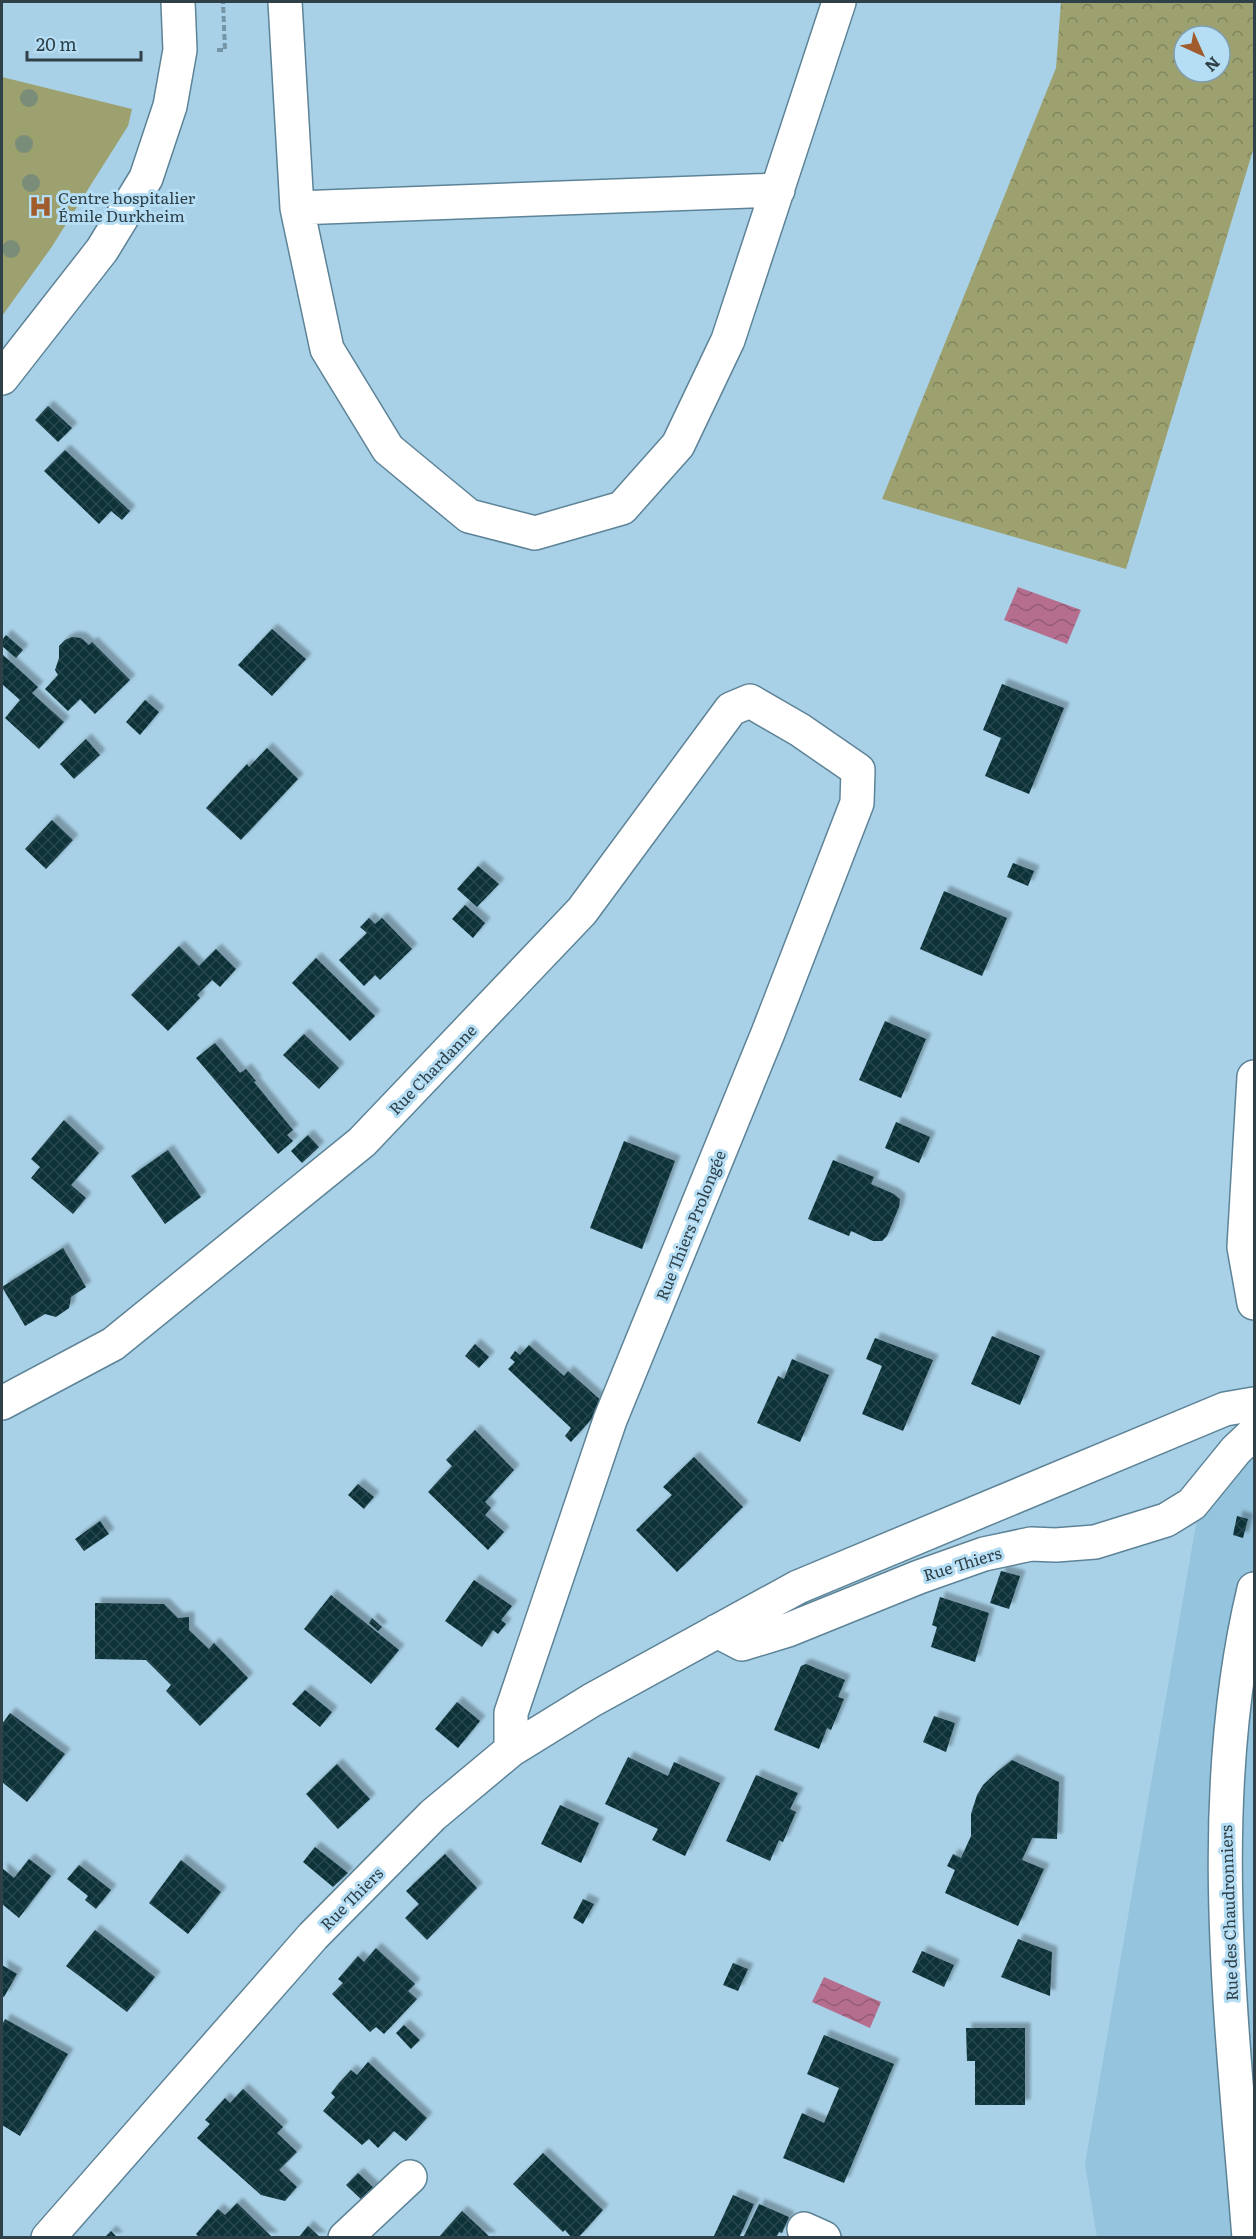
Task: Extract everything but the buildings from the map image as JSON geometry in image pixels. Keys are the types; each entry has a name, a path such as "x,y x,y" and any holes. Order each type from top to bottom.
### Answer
{"street":[{"path":"2,378 102,250 146,178 172,95 180,50 178,2"},
{"path":"285,2 297,208 327,349 388,449 469,516 535,533 622,508 678,446 728,340 839,2"},
{"path":"297,208 778,190"},
{"name":"Rue Chardanne","path":"2,1403 113,1344 362,1142 582,911 731,709 750,701 800,730"},
{"name":"Rue Thiers Prolongée","path":"511,1750 511,1713 610,1420 768,1033 857,803 858,770 800,730"},
{"path":"1254,1077 1244,1247 1254,1303"},
{"name":"Rue Thiers","path":"48,2238 313,1936 433,1815 511,1750 592,1700 798,1587 1225,1409 1254,1404"},
{"name":"Rue Thiers","path":"717,1631 742,1644 788,1630 919,1577 984,1554 1031,1544 1095,1542 1166,1520 1192,1504 1236,1450 1254,1433"},
{"name":"Rue des Chaudronniers","path":"1249,2238 1226,1940 1225,1818 1232,1717 1244,1635 1254,1590"},
{"path":"345,2238 410,2177"}],"shaded area":[{"path":"1254,1441 1254,2237 1097,2237 1085,2164 1206,1467"}],"green space":[{"path":"1061,2 1254,2 1254,147 1126,569 882,499 1056,68"},
{"name":"Centre hospitalier Émile Durkheim","path":"2,77 132,109 128,126 51,248 2,316"}],"water":[{"path":"1018,587 1081,610 1067,644 1004,620"},
{"path":"824,1977 881,2002 870,2028 812,2002"}],"place":[{"name":"Centre hospitalier Émile Durkheim","path":"40,206"}]}
